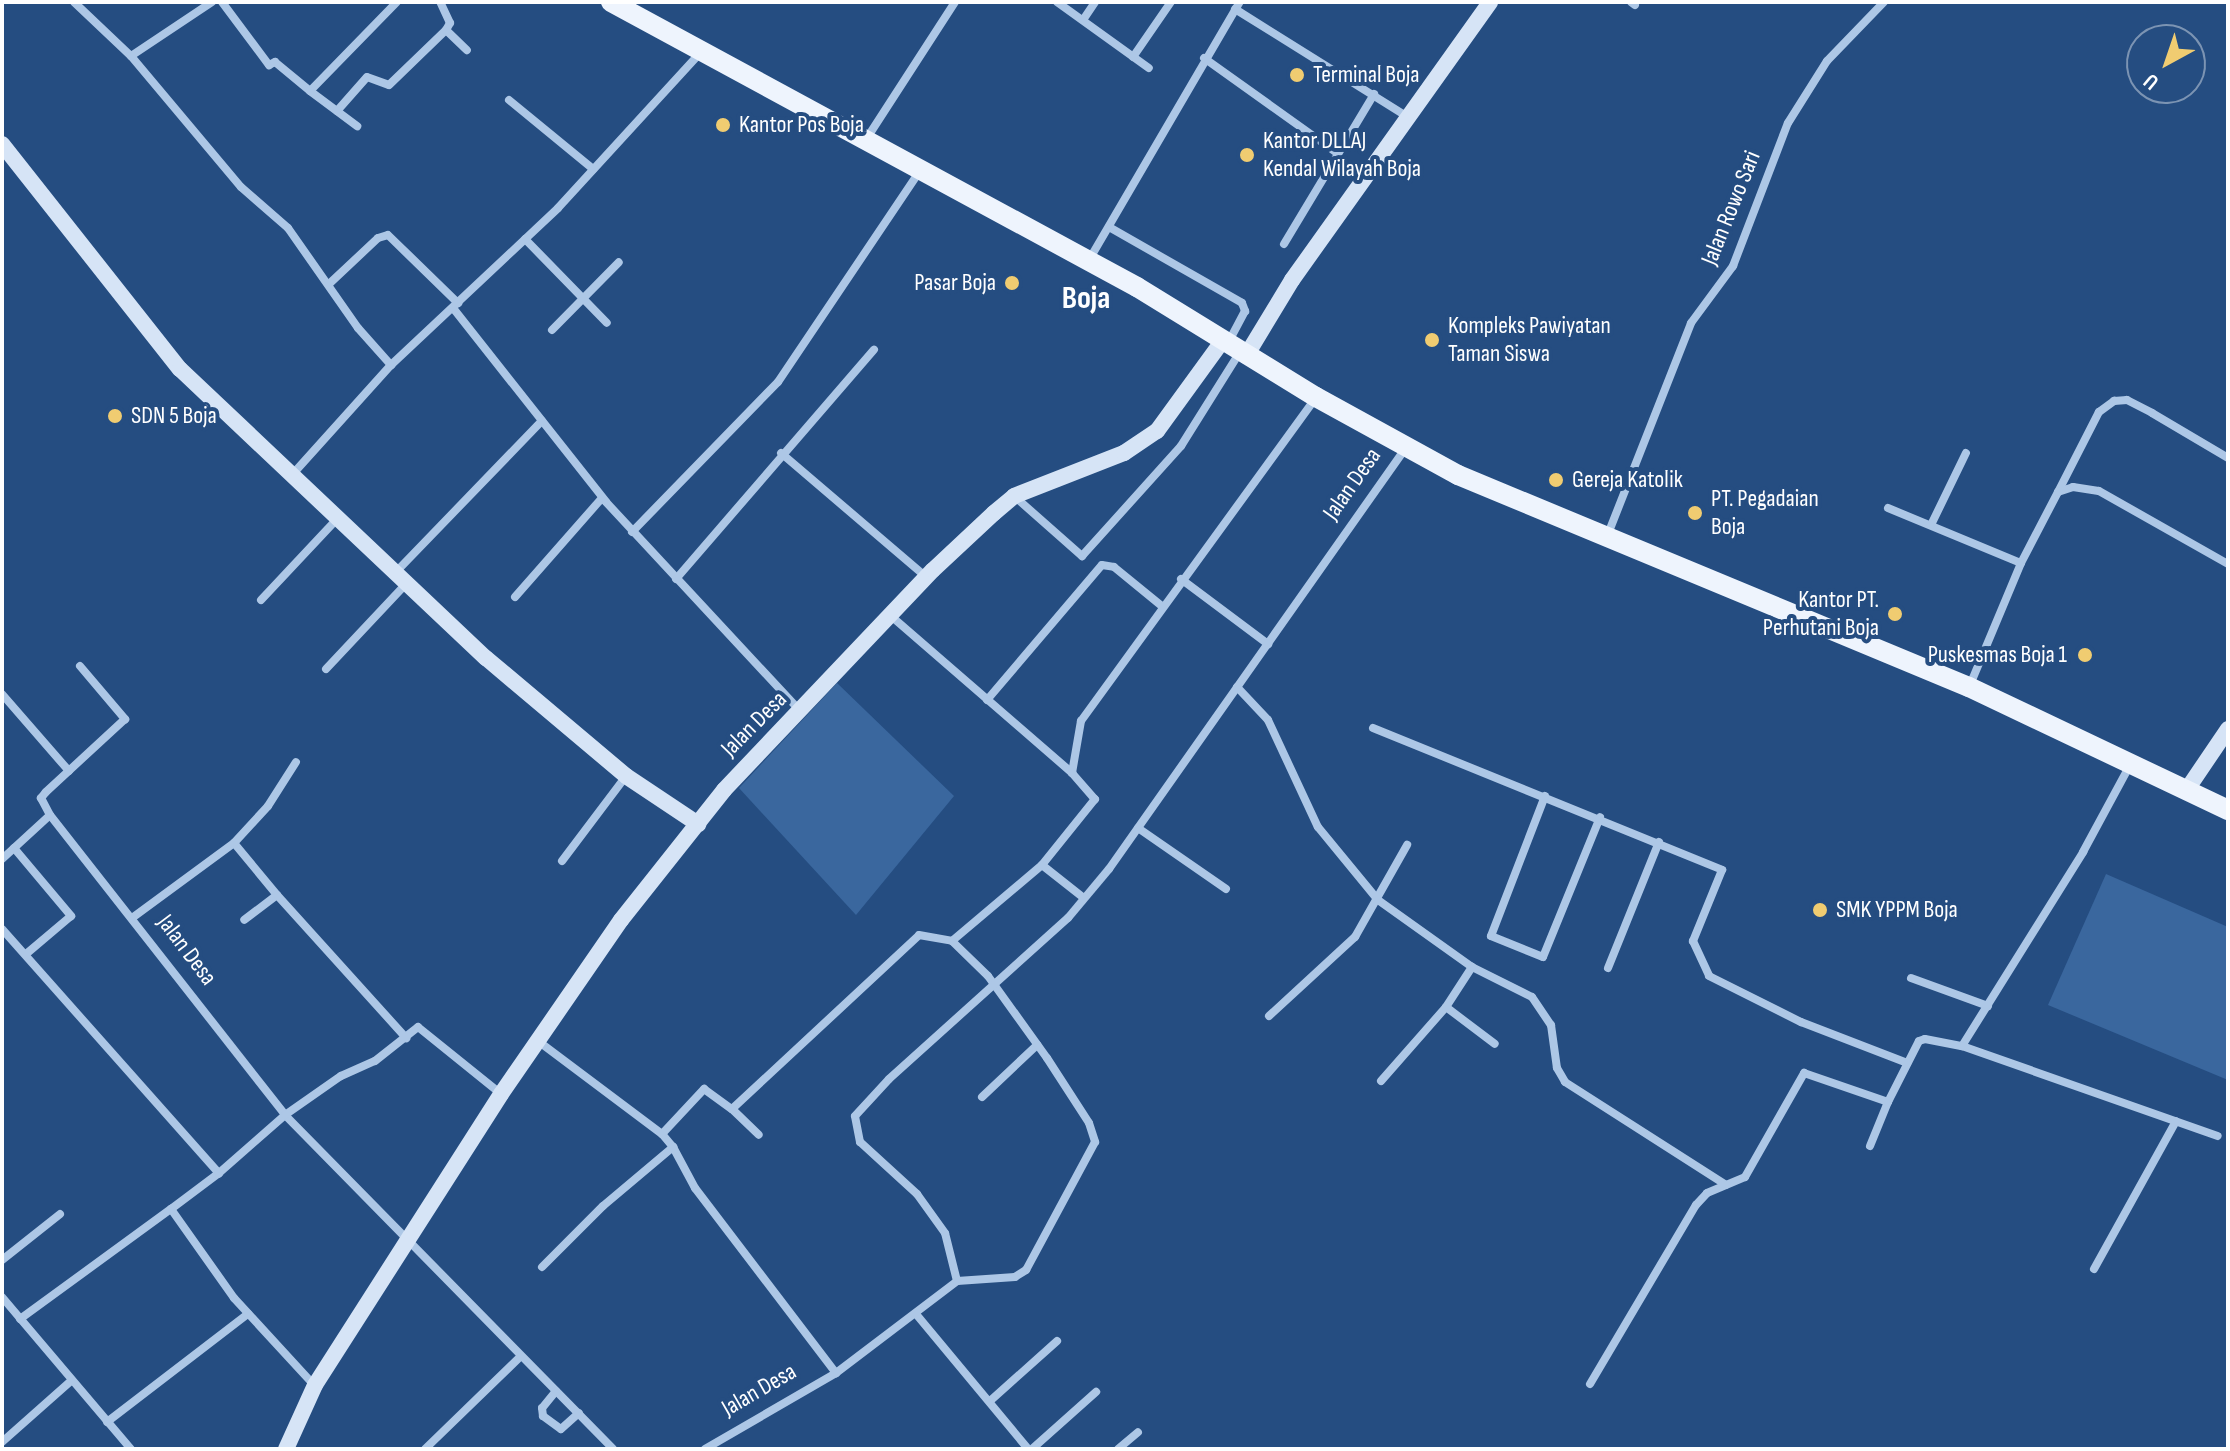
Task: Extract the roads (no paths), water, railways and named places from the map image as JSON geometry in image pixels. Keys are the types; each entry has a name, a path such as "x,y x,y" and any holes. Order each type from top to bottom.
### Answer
{"main road":[{"path":"611,2 1089,261 1406,448 1510,497 1608,534 1969,687 2228,810"}],"street":[{"path":"74,2 131,56 241,187 288,228 358,328 391,365"},
{"path":"131,56 212,2"},
{"path":"222,2 269,65 275,62 357,126"},
{"path":"310,91 397,2"},
{"path":"337,111 369,75 389,85 446,30 450,23 440,2"},
{"path":"867,138 955,2"},
{"path":"1057,2 1149,68"},
{"path":"1083,20 1095,2"},
{"path":"1133,57 1171,2"},
{"name":"Jalan Desa","path":"286,1449 315,1385 407,1236 537,1040 630,909 753,755 800,711 926,577 1014,496 1124,453 1157,431 1292,280 1490,2"},
{"name":"Jalan Rowo Sari","path":"1608,534 1691,323 1733,266 1788,123 1827,61 1884,2"},
{"path":"1089,261 1204,58 1238,5 1408,118"},
{"path":"446,30 467,50"},
{"path":"291,476 391,365 525,239 702,51"},
{"path":"1204,58 1337,153"},
{"path":"1284,244 1374,94"},
{"path":"509,100 593,169"},
{"path":"2,144 156,342 336,520 399,580 626,776 698,824"},
{"path":"632,532 778,382 921,168"},
{"path":"1014,496 1082,556 1181,446 1234,348 1245,311 1242,303 1109,227"},
{"path":"329,284 378,238 388,235 455,306 602,498 800,711"},
{"path":"525,239 607,323"},
{"path":"552,330 619,262"},
{"path":"676,579 781,453 874,350"},
{"path":"1072,773 1081,721 1181,579 1316,397"},
{"path":"1969,687 2021,563 2099,412 2114,401 2127,400 2228,458"},
{"path":"326,669 399,580 542,421"},
{"name":"Jalan Desa","path":"705,1449 836,1373 957,1281 945,1233 899,1175 860,1142 853,1124 889,1079 995,986 1084,898 1138,828 1406,448"},
{"path":"781,453 926,577"},
{"path":"1931,525 1966,453"},
{"path":"2058,492 2073,487 2099,491 2228,564"},
{"path":"515,597 602,498"},
{"path":"1888,508 2021,563"},
{"path":"261,600 336,520"},
{"path":"987,700 1102,565 1114,567 1163,607"},
{"path":"1181,579 1268,644"},
{"path":"891,616 1072,773 1094,803 1042,865 952,941"},
{"path":"2,859 50,815 41,798 125,719 80,666"},
{"path":"1237,687 1268,720 1318,827 1378,900 1472,967 1514,985 1537,1002 1553,1032 1557,1068 1565,1082 1726,1185"},
{"path":"2,694 69,771"},
{"path":"1373,728 1600,817 1722,870 1693,941 1700,966 1719,985 1907,1063"},
{"path":"2186,791 2228,729"},
{"path":"132,918 234,843 268,806 296,762"},
{"path":"1962,1046 2083,852 2130,765"},
{"path":"562,861 626,776"},
{"path":"1545,796 1491,936 1543,957 1600,817"},
{"name":"Jalan Desa","path":"50,815 285,1115 613,1449"},
{"path":"1138,828 1226,889"},
{"path":"1608,968 1659,842"},
{"path":"234,843 406,1038"},
{"path":"1269,1016 1344,948 1378,900 1407,845"},
{"path":"14,848 71,916 26,954"},
{"path":"1042,865 1084,898"},
{"path":"244,920 277,895"},
{"path":"2,929 219,1173"},
{"path":"732,1109 783,1065 919,935 952,941 995,986 1037,1045 1089,1123 1095,1142 1090,1158 1026,1270 1015,1277 957,1281"},
{"path":"1381,1081 1446,1007 1472,967"},
{"path":"1911,978 1988,1006"},
{"path":"1446,1007 1495,1044"},
{"path":"20,1319 219,1173 285,1115 423,1026 501,1094"},
{"path":"1870,1146 1888,1102 1922,1039 1962,1046 2218,1136"},
{"name":"Jalan Desa","path":"537,1040 662,1134 673,1147 695,1188 836,1373"},
{"path":"982,1097 1037,1045"},
{"path":"1590,1384 1696,1205 1726,1185 1745,1177 1804,1073 1888,1102"},
{"path":"662,1134 705,1088 759,1135"},
{"path":"2094,1269 2176,1121"},
{"path":"542,1267 603,1206 673,1147"},
{"path":"171,1209 248,1314 315,1385"},
{"path":"2,1260 60,1214"},
{"path":"2,1297 131,1449"},
{"path":"107,1422 248,1314"},
{"path":"916,1314 1030,1449 1096,1392"},
{"path":"990,1401 1057,1341"},
{"path":"425,1449 520,1357"},
{"path":"2,1442 71,1381"},
{"path":"556,1391 542,1408 543,1416 561,1429 579,1413"},
{"path":"1118,1449 1138,1432"}],"place":[{"name":"Terminal Boja","path":"1297,75"},
{"name":"Kantor Pos Boja","path":"723,125"},
{"name":"Kantor DLLAJ Kendal Wilayah Boja","path":"1247,155"},
{"name":"Pasar Boja","path":"1012,283"},
{"name":"Kompleks Pawiyatan Taman Siswa","path":"1432,340"},
{"name":"SDN 5 Boja","path":"115,416"},
{"name":"Gereja Katolik","path":"1556,480"},
{"name":"PT. Pegadaian Boja","path":"1695,513"},
{"name":"Kantor PT. Perhutani Boja","path":"1895,614"},
{"name":"Puskesmas Boja 1","path":"2085,655"},
{"name":"SMK YPPM Boja","path":"1820,910"}],"district":[{"name":"Boja","path":"1086,299"}]}
